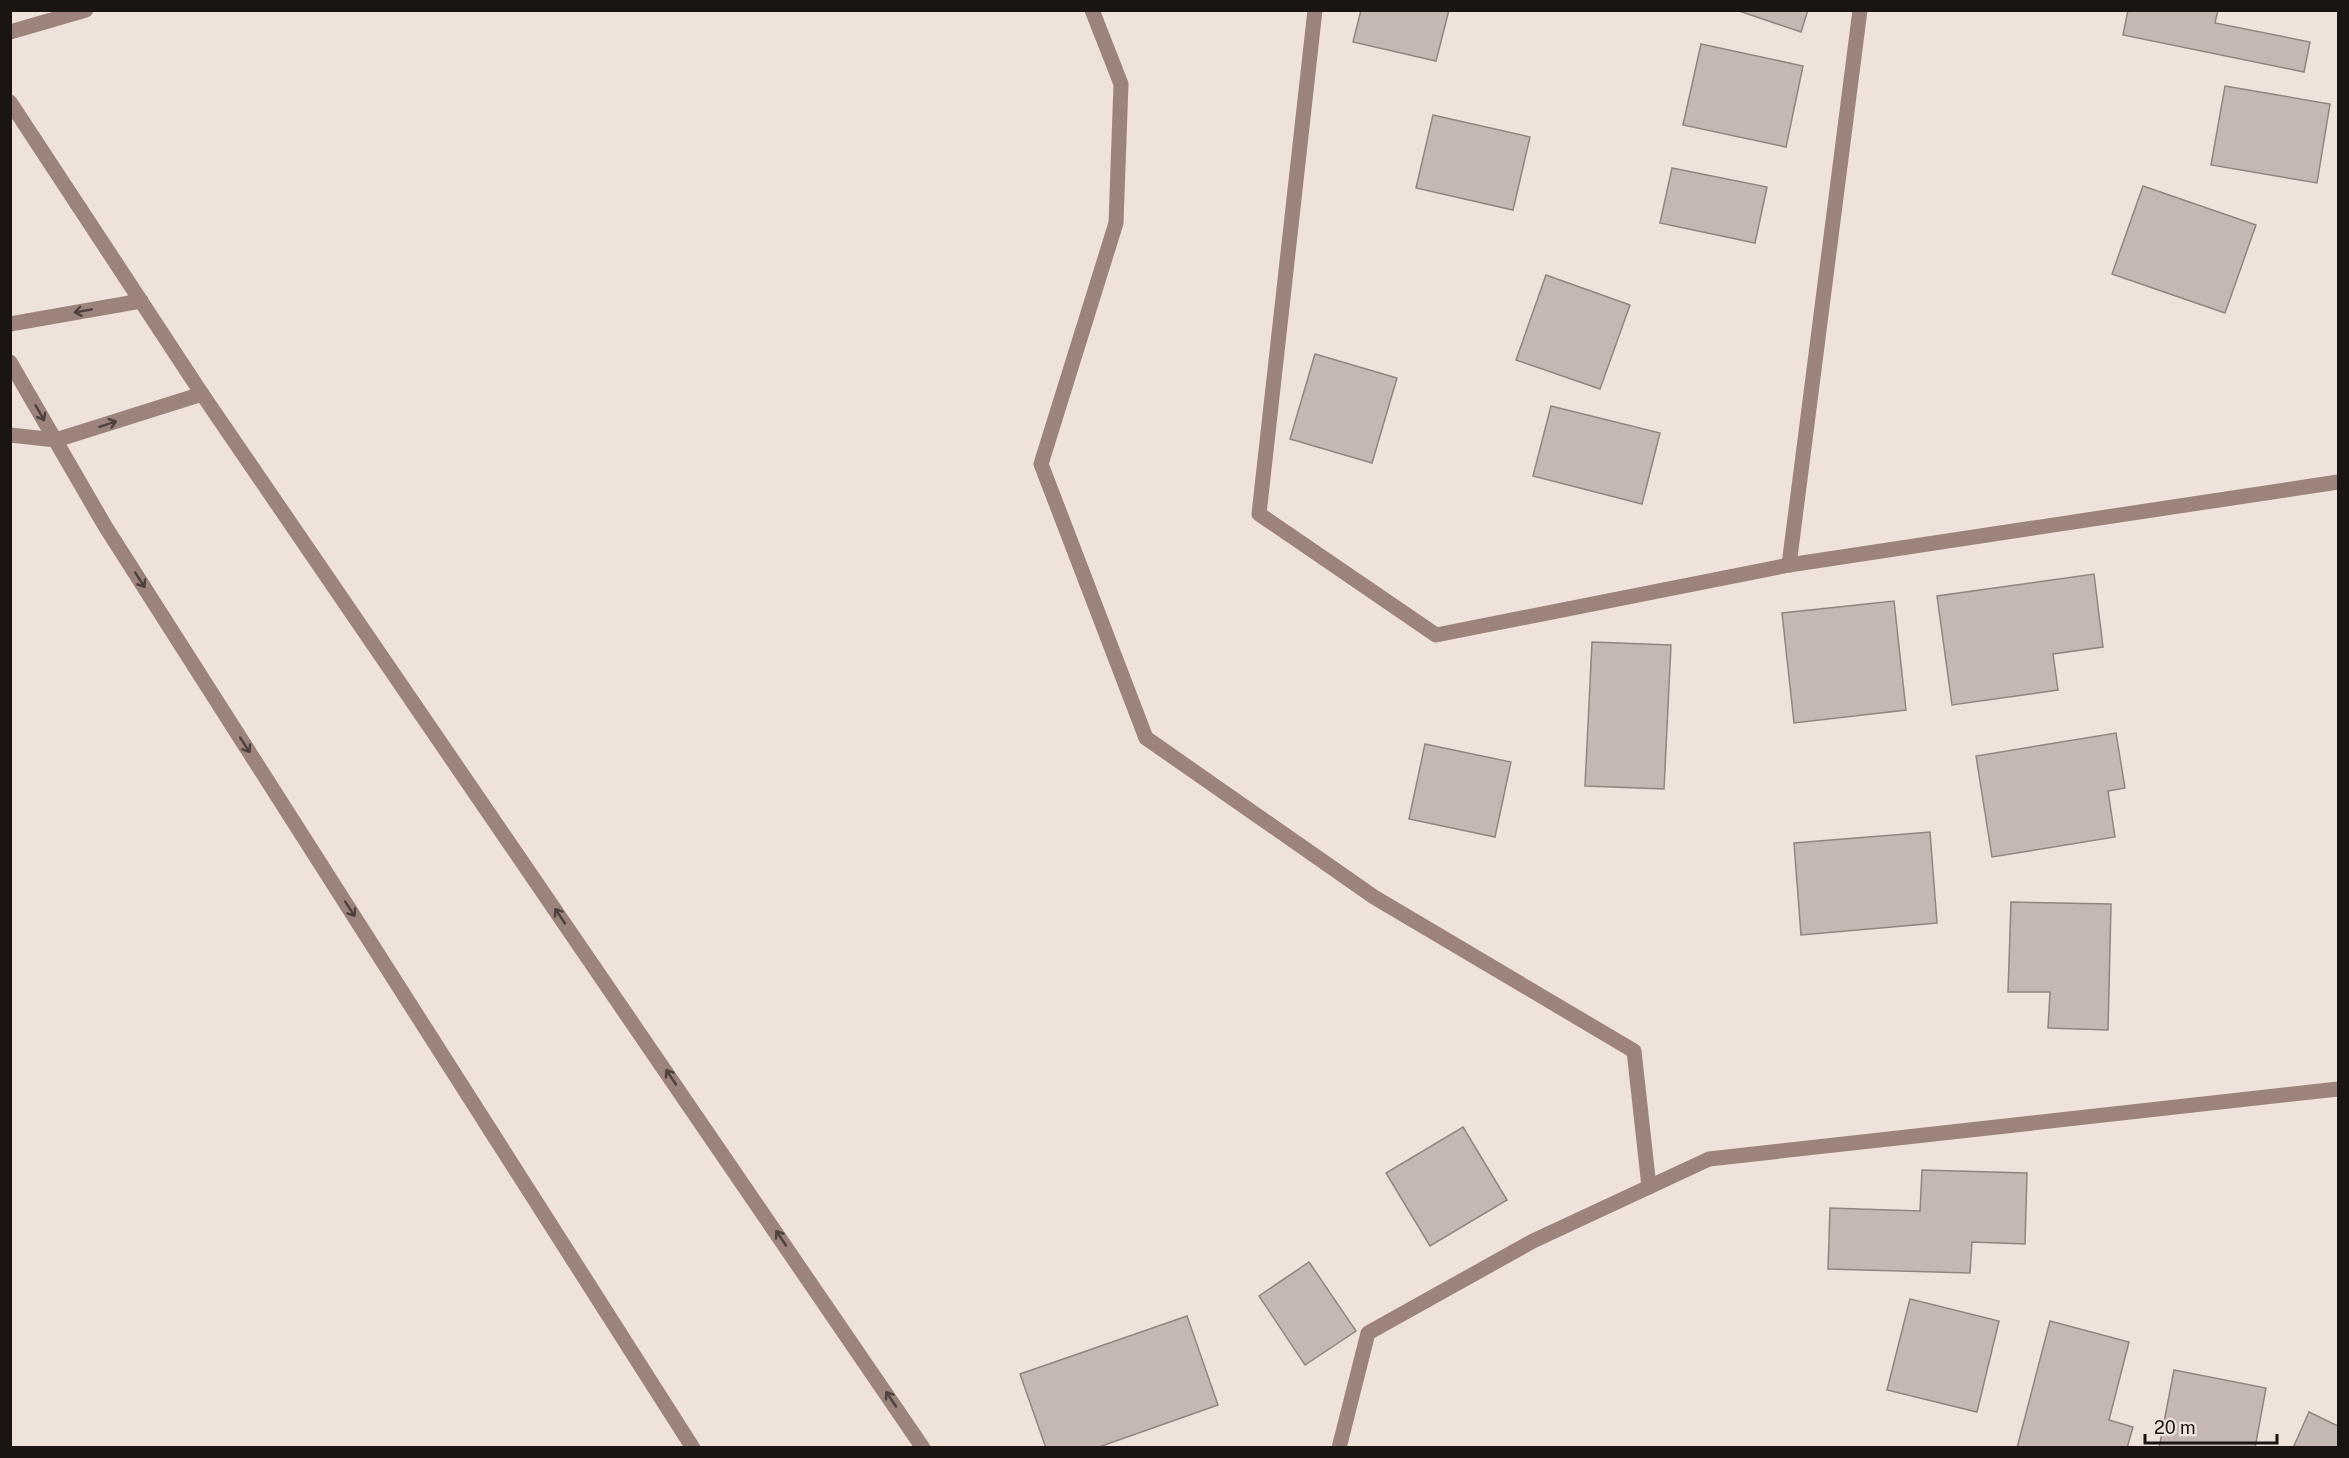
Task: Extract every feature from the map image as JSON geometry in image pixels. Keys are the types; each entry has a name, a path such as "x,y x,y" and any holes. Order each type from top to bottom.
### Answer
{"street":[{"path":"10,32 86,10"},
{"path":"1092,10 1121,84 1116,223 1041,464 1146,738 1374,897 1634,1051 1650,1187"},
{"path":"1315,10 1259,514 1436,635 1789,566 2338,482"},
{"path":"1789,566 1860,10"},
{"path":"10,102 202,394 923,1448"},
{"path":"10,324 141,301"},
{"path":"10,363 105,526 693,1448"},
{"path":"10,435 56,440 202,394"},
{"path":"1342,1447 1368,1333 1533,1240 1709,1159 2338,1089"}],"building":[{"path":"1361,10 1449,10 1436,61 1353,42"},
{"path":"1736,10 1808,10 1801,32"},
{"path":"2128,10 2218,10 2215,23 2310,42 2304,72 2123,35"},
{"path":"1701,44 1803,66 1786,147 1683,125"},
{"path":"2225,86 2330,104 2317,183 2211,165"},
{"path":"1433,115 1530,137 1513,210 1416,188"},
{"path":"1672,168 1767,187 1755,243 1660,223"},
{"path":"2143,186 2256,225 2225,313 2112,274"},
{"path":"1546,275 1630,305 1600,389 1516,360"},
{"path":"1315,354 1397,378 1372,463 1290,439"},
{"path":"1551,406 1660,433 1642,504 1533,476"},
{"path":"2094,574 2103,647 2053,654 2058,690 1952,705 1937,596"},
{"path":"1894,601 1906,710 1794,723 1782,613"},
{"path":"1592,642 1671,645 1664,789 1585,786"},
{"path":"2116,733 2125,788 2108,791 2115,837 1992,857 1976,756"},
{"path":"1425,744 1511,762 1495,837 1409,819"},
{"path":"1930,832 1937,923 1801,935 1794,843"},
{"path":"2011,902 2111,904 2108,1030 2048,1028 2050,992 2008,992"},
{"path":"1463,1127 1507,1200 1430,1246 1386,1173"},
{"path":"1922,1170 2027,1173 2025,1244 1972,1242 1970,1273 1828,1269 1830,1208 1920,1211"},
{"path":"1309,1262 1356,1331 1305,1365 1259,1296"},
{"path":"1910,1299 1999,1321 1977,1412 1887,1390"},
{"path":"1187,1316 1218,1405 1096,1448 1046,1448 1020,1374"},
{"path":"2050,1321 2129,1342 2109,1420 2133,1427 2127,1448 2017,1448"},
{"path":"2174,1370 2266,1388 2255,1448 2159,1448"},
{"path":"2309,1412 2338,1426 2338,1448 2293,1448"}]}
